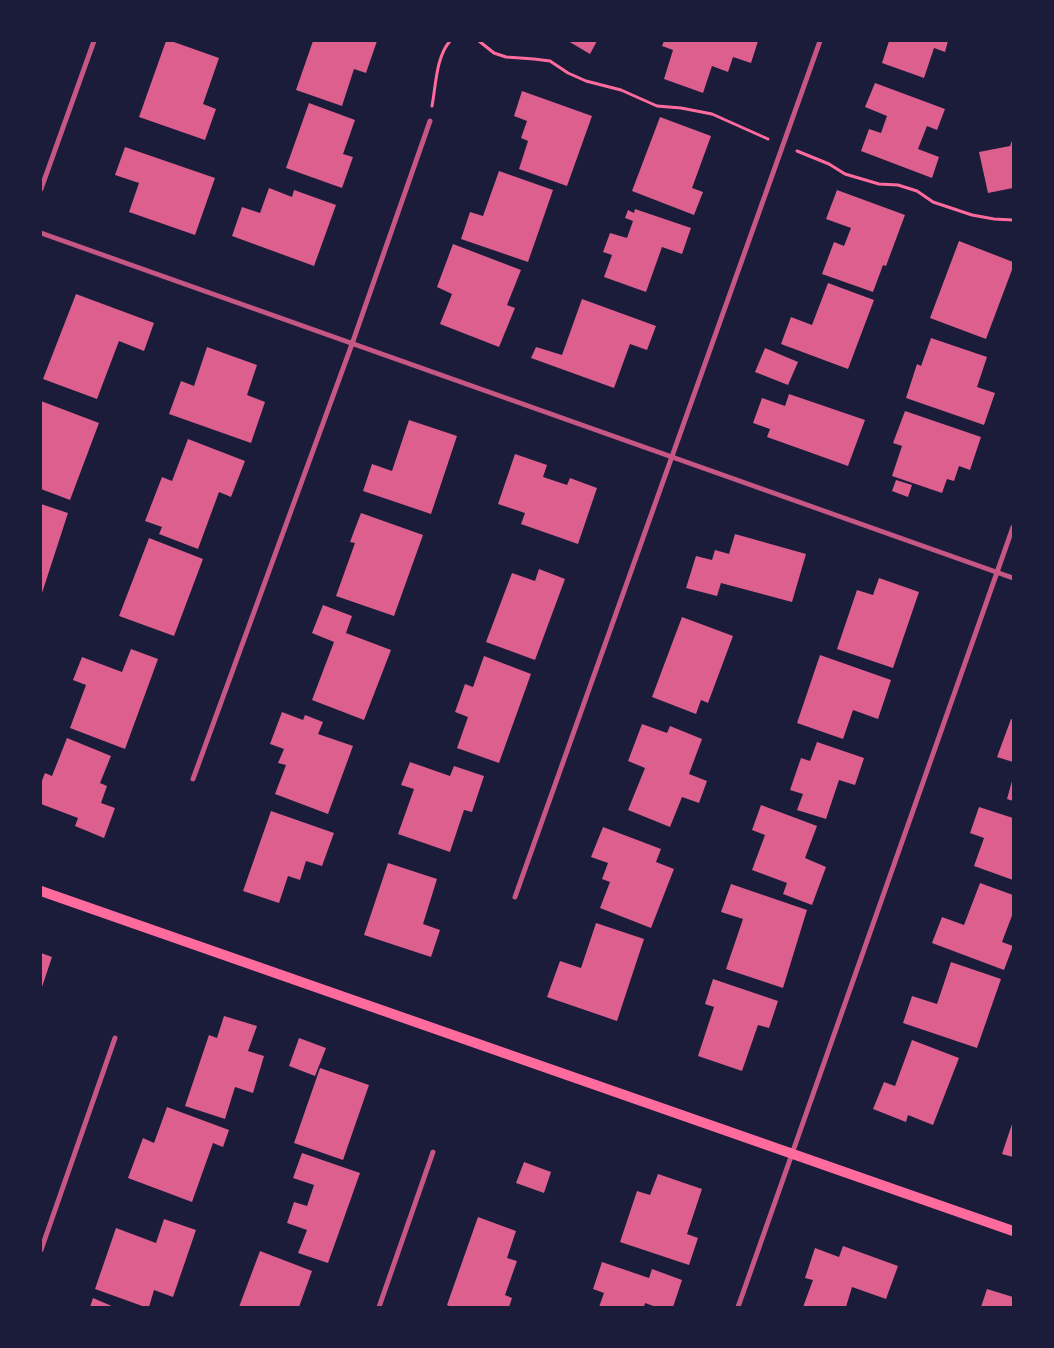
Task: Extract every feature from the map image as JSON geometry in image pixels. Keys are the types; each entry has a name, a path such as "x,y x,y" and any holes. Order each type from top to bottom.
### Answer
{"main road":[{"path":"41,891 1013,1231"}],"street":[{"path":"41,189 94,41"},
{"path":"515,897 820,41"},
{"path":"193,779 352,344 430,121"},
{"path":"41,233 1013,578"},
{"path":"738,1307 1013,527"},
{"path":"41,1250 114,1038"},
{"path":"379,1307 433,1152"}],"path":[{"path":"430,121 440,62 450,41"},
{"path":"478,41 494,53 506,58 550,61 568,73 586,81 621,90 647,103 712,114 830,164 845,174 879,184 904,187 917,192 933,202 972,214 994,219 1013,220"}],"building":[{"path":"166,41 171,41 219,58 203,104 216,109 205,140 139,117"},
{"path":"313,41 377,41 366,73 354,69 342,106 296,90"},
{"path":"568,41 597,41 590,54"},
{"path":"664,41 758,41 751,63 733,57 728,72 712,66 703,93 664,79 673,50 662,46"},
{"path":"889,41 948,41 945,52 934,48 924,78 882,63"},
{"path":"875,83 945,109 937,130 927,126 918,149 939,157 932,178 861,151 869,129 881,133 887,116 865,107"},
{"path":"522,91 592,116 567,186 519,169 528,141 521,138 527,121 514,116"},
{"path":"309,103 355,120 343,154 353,157 342,188 286,168"},
{"path":"660,117 711,136 692,188 703,192 694,215 632,191"},
{"path":"1013,138 1013,188 988,193 979,152 1010,146"},
{"path":"125,147 215,178 195,235 129,212 139,183 115,175"},
{"path":"499,171 553,190 528,262 461,239 470,212 483,216"},
{"path":"269,188 292,197 294,190 336,205 314,266 232,236 242,207 260,213"},
{"path":"837,190 905,215 886,266 883,265 873,292 822,274 834,242 844,246 851,228 826,219"},
{"path":"635,209 691,228 682,254 662,247 646,292 604,277 612,255 603,252 610,233 627,238 633,221 625,218 628,210 634,213"},
{"path":"959,241 1013,262 1013,267 986,339 930,318"},
{"path":"453,244 521,270 507,305 515,308 499,347 440,324 452,294 437,287"},
{"path":"828,283 874,300 848,369 781,344 791,317 812,325"},
{"path":"76,294 154,323 144,351 119,341 97,399 43,379"},
{"path":"582,299 656,326 647,350 630,344 614,388 531,358 536,347 562,355"},
{"path":"931,338 987,357 977,387 995,393 984,425 906,398 917,364 921,366"},
{"path":"207,347 257,365 247,395 265,402 251,443 169,414 181,381 194,386"},
{"path":"765,348 798,362 788,385 755,372"},
{"path":"789,394 865,420 848,466 767,437 770,429 753,423 762,398 785,406"},
{"path":"41,401 99,423 70,500 41,489"},
{"path":"905,411 981,437 970,470 959,466 954,481 947,479 942,493 892,476 902,446 893,443"},
{"path":"409,420 457,436 431,514 363,491 372,464 392,471"},
{"path":"188,439 245,461 231,497 219,492 198,549 159,534 162,527 145,521 162,477 172,481"},
{"path":"515,454 547,465 543,477 567,485 570,478 597,488 578,544 521,524 525,513 498,504"},
{"path":"896,480 912,485 908,497 892,491"},
{"path":"41,504 68,513 42,593 41,593"},
{"path":"361,513 423,535 394,616 336,596 355,543 350,542"},
{"path":"735,534 806,554 792,602 721,583 717,596 686,588 696,556 712,560 715,550 729,554"},
{"path":"149,538 203,559 174,636 119,616"},
{"path":"539,569 565,579 535,660 486,642 512,573 535,581"},
{"path":"879,578 919,592 893,668 837,649 857,590 873,595"},
{"path":"323,605 352,616 346,633 391,650 364,720 312,700 334,642 312,633"},
{"path":"682,617 733,636 708,703 701,700 696,714 652,697"},
{"path":"131,649 158,659 125,749 70,728 86,685 73,680 82,657 122,672"},
{"path":"820,655 891,680 878,719 853,710 843,739 797,723"},
{"path":"484,656 531,674 499,763 457,748 468,717 455,712 465,684 473,687"},
{"path":"282,712 303,720 305,715 323,722 318,734 353,746 328,814 275,794 286,765 278,763 284,749 270,744"},
{"path":"1011,719 1013,720 1013,762 997,757"},
{"path":"642,724 667,733 670,726 702,739 689,774 707,781 699,803 682,797 670,827 628,810 645,768 628,761"},
{"path":"67,738 111,756 100,783 107,786 101,803 115,808 104,838 75,826 78,818 41,804 41,783 45,773 52,776"},
{"path":"817,742 864,758 855,785 839,780 826,819 797,810 803,794 790,790 801,758 810,761"},
{"path":"410,762 450,776 454,766 484,776 472,812 464,810 450,852 398,834 414,789 401,785"},
{"path":"1013,781 1013,801 1007,799"},
{"path":"761,805 817,826 805,858 826,867 812,905 783,894 787,883 752,870 765,835 752,830"},
{"path":"979,807 1013,818 1013,880 974,866 984,838 970,833"},
{"path":"271,811 334,833 322,866 306,861 300,880 288,876 279,903 243,891"},
{"path":"603,827 661,849 656,862 674,869 651,928 600,908 610,882 602,879 608,863 591,857"},
{"path":"388,863 437,879 423,924 440,930 431,957 364,935"},
{"path":"980,883 1013,895 1013,913 1002,942 1013,946 1004,970 932,943 942,917 964,925"},
{"path":"731,884 807,910 783,988 726,969 743,919 721,912"},
{"path":"596,923 644,939 617,1021 547,997 560,961 581,968"},
{"path":"41,953 52,957 42,987 41,987"},
{"path":"951,962 1001,979 977,1048 903,1023 912,996 937,1004"},
{"path":"713,979 778,1001 769,1028 758,1025 742,1071 698,1056 714,1007 705,1004"},
{"path":"224,1016 257,1026 248,1051 264,1056 253,1093 235,1087 225,1119 185,1106 209,1035 217,1038"},
{"path":"299,1038 326,1048 315,1076 289,1066"},
{"path":"912,1040 959,1058 933,1125 908,1115 906,1122 873,1109 884,1082 895,1086"},
{"path":"320,1068 369,1085 343,1160 294,1143"},
{"path":"167,1107 229,1130 223,1147 213,1143 192,1202 128,1178 143,1138 154,1143"},
{"path":"1013,1124 1013,1157 1002,1154"},
{"path":"302,1153 360,1173 328,1263 298,1253 307,1230 287,1223 294,1202 307,1206 314,1185 293,1178"},
{"path":"524,1162 551,1172 544,1193 516,1183"},
{"path":"658,1174 702,1189 687,1234 698,1238 689,1265 620,1242 637,1191 650,1195"},
{"path":"478,1217 516,1231 507,1258 517,1261 505,1295 512,1298 509,1307 451,1307 447,1305"},
{"path":"164,1219 196,1230 173,1297 154,1290 149,1307 145,1307 95,1289 116,1228 156,1243"},
{"path":"843,1246 898,1266 886,1299 852,1287 846,1307 803,1307 813,1280 805,1278 815,1248 839,1257"},
{"path":"260,1251 312,1271 299,1307 239,1307"},
{"path":"602,1262 649,1278 652,1269 682,1280 673,1307 656,1307 645,1303 644,1307 599,1307 604,1293 593,1289"},
{"path":"987,1289 1013,1297 1013,1307 981,1307"},
{"path":"93,1298 114,1307 90,1307"}]}
